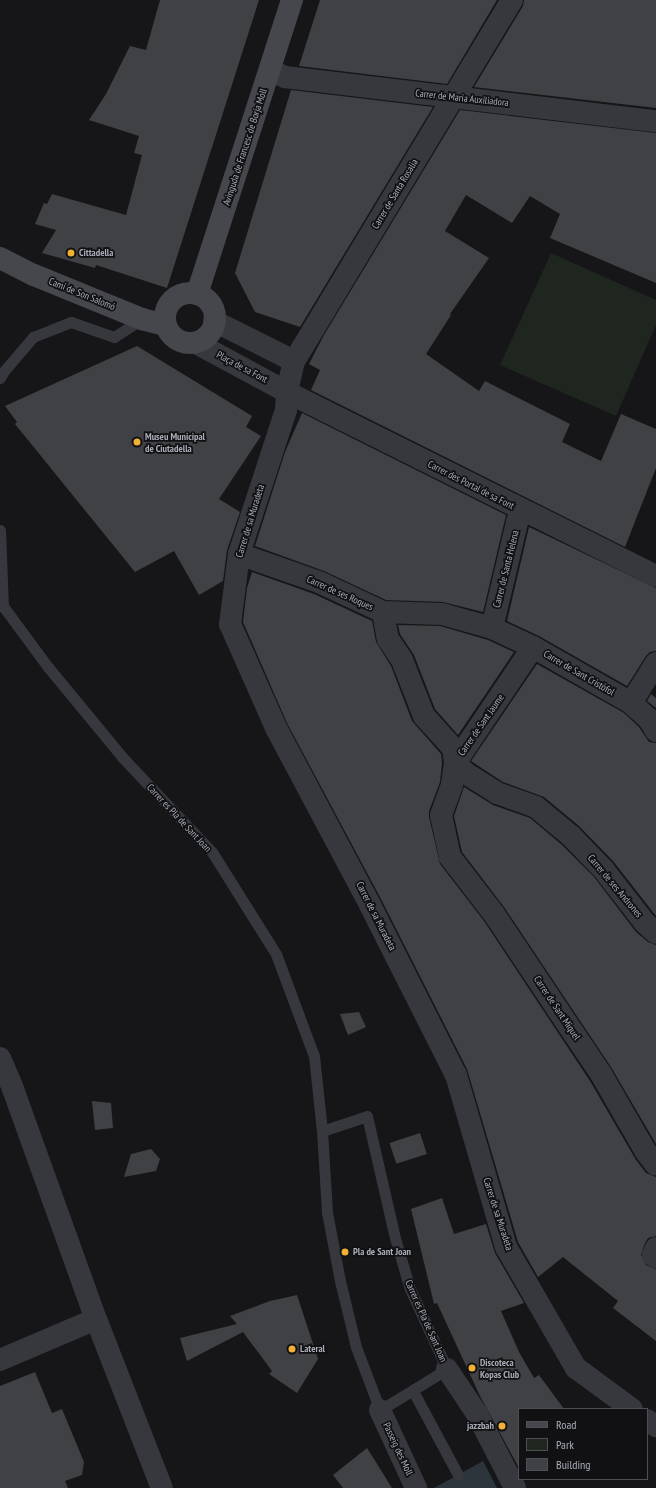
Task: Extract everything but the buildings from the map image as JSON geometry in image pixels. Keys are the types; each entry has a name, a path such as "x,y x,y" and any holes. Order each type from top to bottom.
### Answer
{"street":[{"name":"Avinguda de Francesc de Borja Moll","path":"198,294 292,0"},
{"name":"Carrer de Santa Rosalia","path":"287,392 294,361 512,0"},
{"name":"Carrer de Maria Auxiliadora","path":"270,70 285,78 453,98 471,98 656,121"},
{"name":"Camí de Son Salomó","path":"0,258 34,275 142,319 165,325"},
{"path":"180,294 198,294 205,298 211,304 214,312 214,321 207,335 196,343 183,341 175,337 165,325 168,306 173,299 180,294"},
{"path":"214,321 294,361"},
{"name":"Plaça de sa Font","path":"196,343 287,392"},
{"name":"Carrer des Portal de sa Font","path":"287,392 522,511 656,576"},
{"name":"Carrer de sa Muradeta","path":"287,392 286,410 239,554 230,624 276,728 370,905 456,1075 506,1247 576,1368 631,1408"},
{"name":"Carrer de Santa Helena","path":"492,628 517,522 522,511"},
{"name":"Carrer de ses Roques","path":"239,554 319,582 383,612 442,614 492,628"},
{"path":"383,612 388,639 402,660 424,716 453,748 455,763"},
{"name":"Carrer de Sant Cristòfol","path":"492,628 533,646 631,703 649,719 656,730"},
{"name":"Carrer de Sant Jaume","path":"450,857 441,816 452,786 455,763 533,646"},
{"path":"631,703 656,663"},
{"name":"Carrer de ses Andrones","path":"455,763 467,774 497,793 536,807 571,836 603,869 645,923 656,933"},
{"name":"Carrer de Sant Miquel","path":"450,857 494,914 601,1074 646,1152 656,1165"},
{"path":"0,1058 13,1089 96,1319 162,1488"},
{"path":"0,1360 96,1319"},
{"name":"Carrer es Pla de Sant Joan","path":"447,1369 478,1414 515,1488"},
{"name":"Passeig des Moll","path":"380,1410 416,1488"}],"lane":[{"path":"0,378 4,371 33,337 71,322 114,337 142,319"},
{"path":"0,530 2,605"},
{"name":"Carrer es Pla de Sant Joan","path":"2,605 48,667 123,758 212,852 276,954 314,1056 322,1132 327,1212 340,1281 356,1347 380,1410"},
{"name":"Carrer es Pla de Sant Joan","path":"322,1132 367,1116 396,1238 410,1289 447,1369"},
{"path":"380,1410 447,1369"},
{"path":"413,1391 458,1475"}],"green space":[{"path":"551,253 656,300 656,325 616,416 500,365"}],"shaded area":[{"path":"483,1461 497,1488 434,1488"}],"place":[{"name":"Cittadella","path":"71,253"},
{"name":"Museu Municipal de Ciutadella","path":"137,442"},
{"name":"Pla de Sant Joan","path":"345,1252"},
{"name":"Lateral","path":"292,1349"},
{"name":"Discoteca Kopas Club","path":"472,1368"},
{"name":"jazzbah","path":"502,1426"}]}
